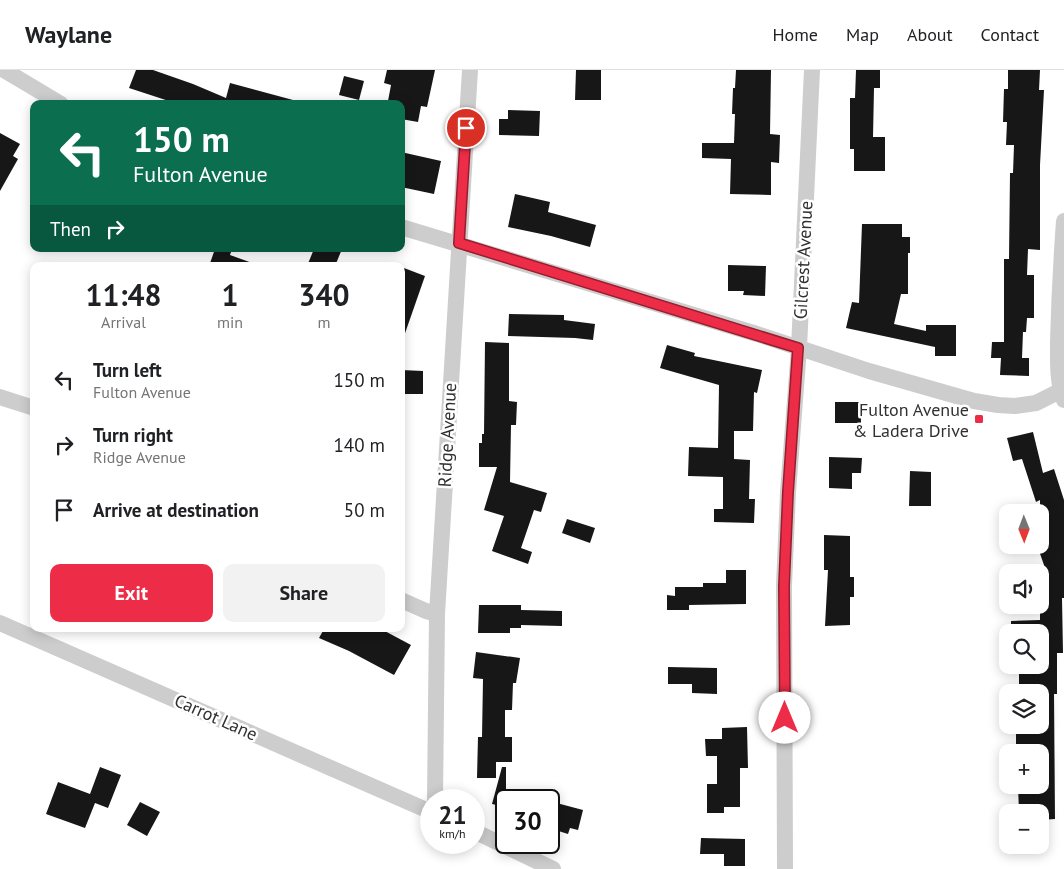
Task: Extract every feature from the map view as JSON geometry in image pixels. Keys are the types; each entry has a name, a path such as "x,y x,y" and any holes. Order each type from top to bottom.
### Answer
{"street":[{"path":"4,70 54,100"},
{"name":"Ridge Avenue","path":"435,789 437,614 470,70"},
{"name":"Gilcrest Avenue","path":"785,869 784,586 812,70"},
{"path":"405,228 459,243 869,371 974,401 1015,406 1036,403 1063,393 1058,374 1059,303 1064,222"},
{"path":"0,398 30,407"},
{"path":"405,602 437,614"},
{"name":"Carrot Lane","path":"0,623 420,807"},
{"path":"485,837 553,869"}],"building":[{"path":"136,70 153,70 226,98 230,83 293,100 166,100 129,88"},
{"path":"387,70 435,70 427,107 421,106 418,122 405,120 405,100 388,100 391,85 384,83"},
{"path":"576,70 601,70 601,100 575,100"},
{"path":"736,70 771,70 770,134 780,135 779,163 771,162 771,195 730,194 731,159 702,158 702,143 734,143 735,114 732,114"},
{"path":"856,70 880,70 880,88 874,88 873,137 885,137 885,171 854,171 854,149 850,149 850,98 855,98"},
{"path":"1008,70 1040,70 1039,90 1044,90 1040,165 1040,250 1028,249 1027,275 1034,275 1034,318 1027,318 1026,332 1023,332 1022,358 1029,358 1029,376 1000,375 1001,358 991,358 992,342 1004,342 1004,259 1009,259 1010,173 1013,173 1014,145 1006,145 1007,122 1003,122 1004,89 1008,89"},
{"path":"344,76 364,81 359,100 339,95"},
{"path":"508,110 540,111 539,136 499,135 499,119 508,119"},
{"path":"0,133 20,144 13,156 18,159 0,191"},
{"path":"405,153 441,161 434,194 405,188"},
{"path":"515,194 550,202 548,212 596,225 590,247 508,227"},
{"path":"862,224 902,224 902,237 910,237 908,294 901,294 894,324 926,331 926,325 956,325 956,356 935,356 935,347 846,328 852,302 859,303"},
{"path":"214,252 231,252 230,255 249,262 210,262"},
{"path":"313,252 341,252 337,262 309,262"},
{"path":"728,265 766,266 765,296 743,295 744,291 728,291"},
{"path":"405,268 425,276 405,333"},
{"path":"509,314 564,315 564,320 595,324 593,340 508,336"},
{"path":"485,342 509,343 509,401 517,402 516,425 511,425 510,482 547,493 541,512 534,510 521,548 532,552 528,564 492,551 504,516 484,510 497,467 479,467 479,443 482,443 482,434 484,434"},
{"path":"667,345 695,353 694,356 762,370 757,393 754,392 753,431 734,431 734,459 750,460 749,499 755,499 754,523 714,522 714,509 723,509 723,477 688,476 689,447 718,448 719,385 660,368"},
{"path":"405,370 423,371 423,394 405,394"},
{"path":"835,402 861,402 861,423 835,423"},
{"path":"1033,432 1043,473 1054,469 1064,500 1063,653 1057,653 1057,694 1054,694 1055,819 1049,819 1049,804 1019,804 1018,794 1049,794 1049,744 1016,744 1016,734 1049,734 1049,684 1019,684 1019,674 1049,674 1049,624 1011,624 1011,621 1040,620 1040,614 1049,614 1049,564 1044,564 1040,554 1049,554 1049,504 1040,504 1040,500 1036,502 1022,459 1013,461 1007,438"},
{"path":"829,457 862,458 861,473 852,473 852,489 829,488"},
{"path":"910,471 931,472 931,506 909,506"},
{"path":"567,519 595,528 590,543 562,533"},
{"path":"824,535 850,536 850,577 854,577 854,597 850,597 850,625 825,626 828,570 824,570"},
{"path":"726,570 746,570 746,604 689,605 689,610 667,610 667,595 675,596 675,587 703,587 703,583 726,583"},
{"path":"479,605 521,605 521,610 562,611 562,626 521,625 521,628 510,628 510,633 478,633"},
{"path":"322,632 387,632 411,645 394,675 349,651 319,638"},
{"path":"476,652 520,658 516,683 513,683 512,710 505,710 505,737 512,737 512,762 496,762 496,778 477,778 478,737 482,737 483,679 473,678"},
{"path":"668,667 717,668 717,694 692,693 692,684 668,684"},
{"path":"747,727 748,768 740,768 740,807 724,807 724,813 707,813 707,784 717,784 717,756 706,756 705,739 722,739 722,728"},
{"path":"100,767 121,775 108,808 95,803 85,828 46,814 58,782 90,794"},
{"path":"502,767 506,767 506,789 496,789"},
{"path":"495,793 495,805 492,804"},
{"path":"140,802 160,812 147,836 127,825"},
{"path":"560,804 583,810 578,830 570,828 568,834 560,831"},
{"path":"701,838 745,839 745,866 724,866 724,854 700,854"}],"place":[{"name":"Fulton Avenue & Ladera Drive","path":"979,419"}],"route":[{"path":"466,128 459,243 798,348 788,492 784,586 785,718"}]}
